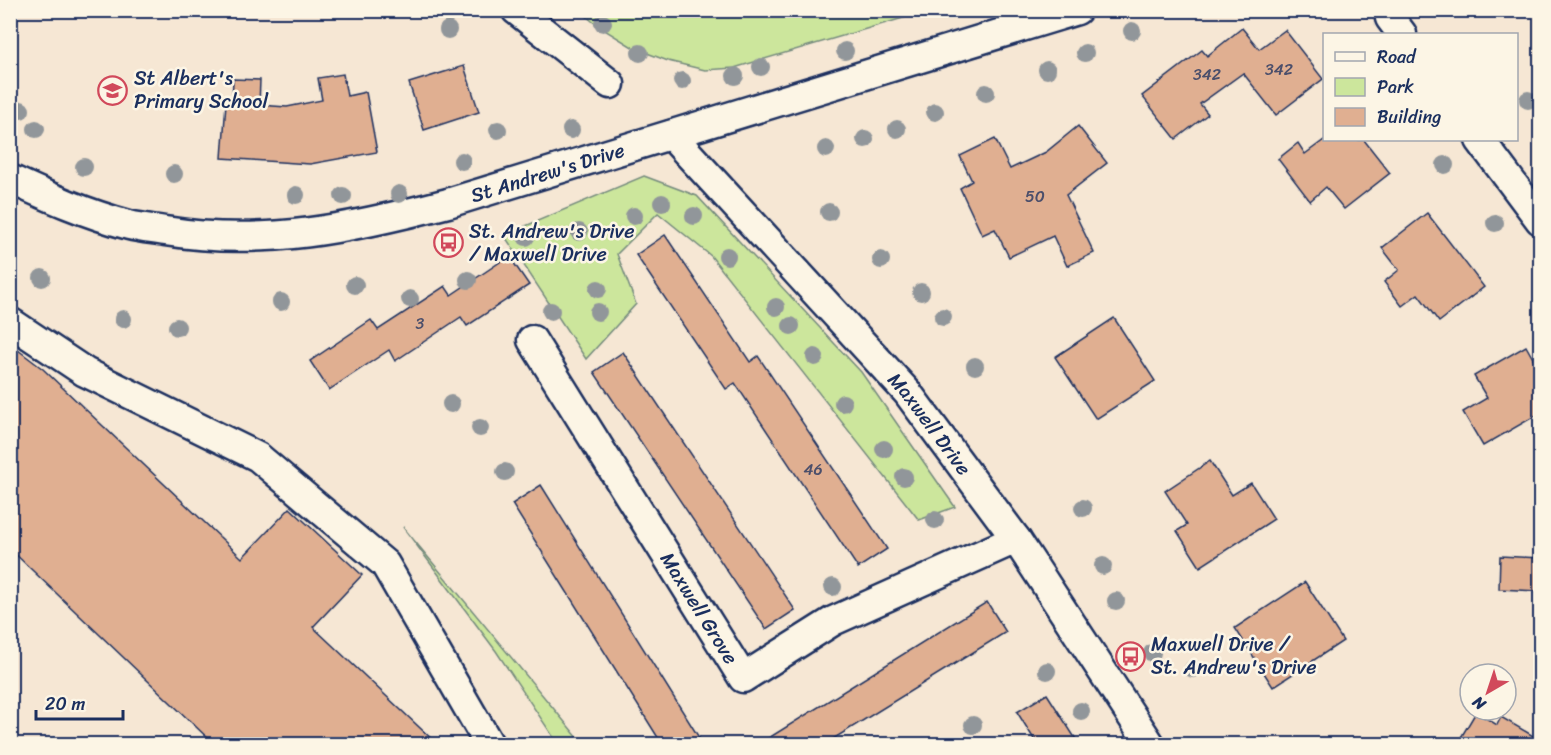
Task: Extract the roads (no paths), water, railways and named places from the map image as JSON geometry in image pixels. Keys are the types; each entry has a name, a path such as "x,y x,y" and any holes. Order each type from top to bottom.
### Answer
{"street":[{"path":"516,10 610,84"},
{"name":"St Andrew's Drive","path":"10,179 71,208 131,226 188,235 244,237 304,234 370,223 448,204 1077,10"},
{"name":"Maxwell Drive","path":"671,135 907,392 1016,539 1150,744"},
{"path":"1481,141 1540,220"},
{"path":"10,322 85,372 258,457 385,564 489,744"},
{"name":"Maxwell Grove","path":"532,340 743,678 833,621 1016,539"}],"place":[{"name":"St Albert's Primary School","path":"113,90"},
{"name":"St. Andrew's Drive / Maxwell Drive","path":"448,242"},
{"name":"Maxwell Drive / St. Andrew's Drive","path":"1130,656"}]}
